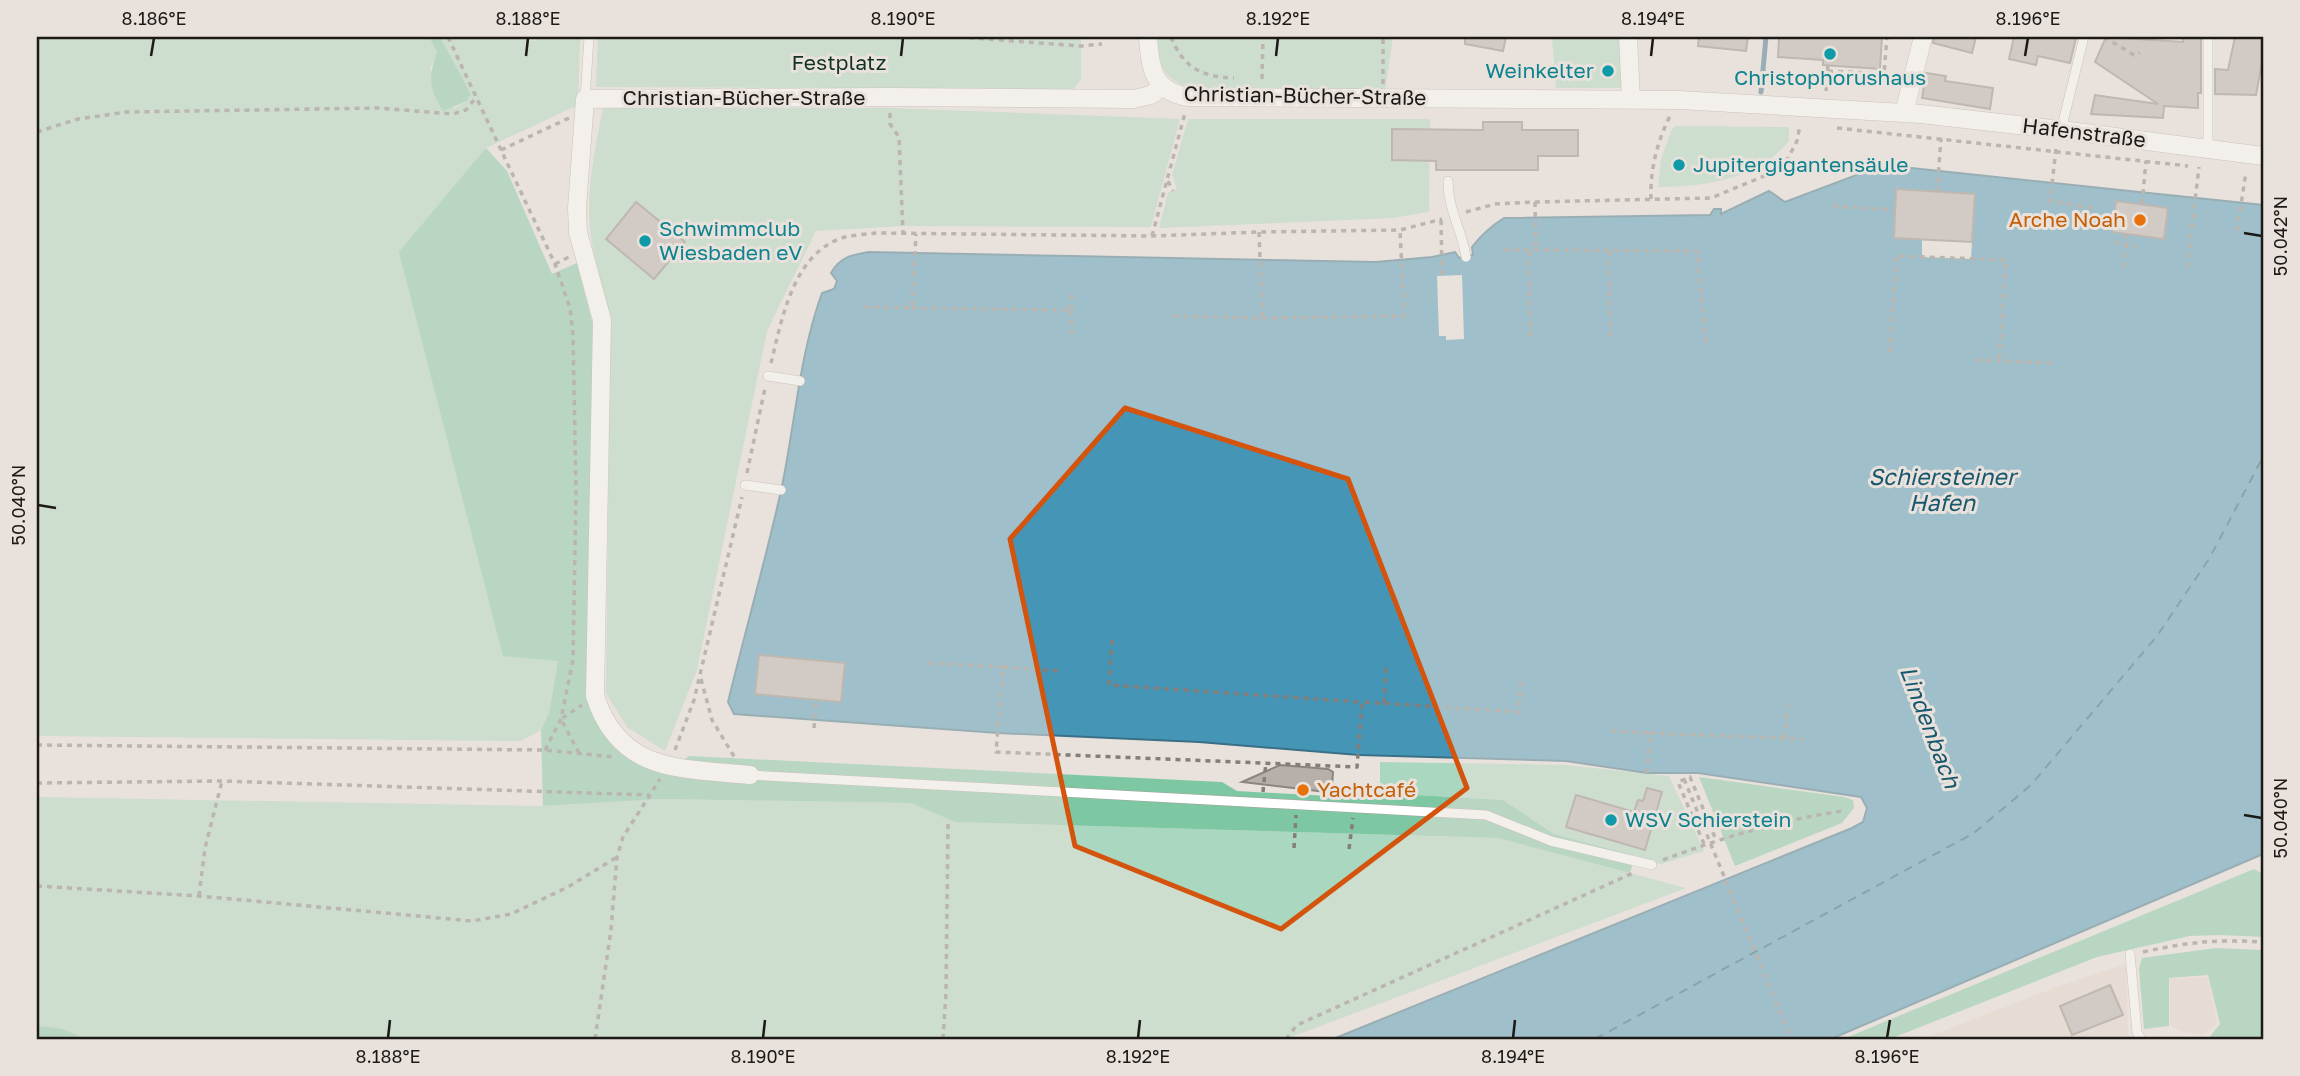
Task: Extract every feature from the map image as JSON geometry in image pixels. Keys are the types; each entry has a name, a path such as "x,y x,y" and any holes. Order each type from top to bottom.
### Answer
{"street":[{"path":"1147,37 1152,70 1163,86"},
{"path":"1628,37 1631,94"},
{"path":"1904,113 1923,37"},
{"name":"Christian-Bücher-Straße","path":"584,105 890,97 1133,99 1151,95 1163,86 1180,96 1189,97 1631,94 1679,100 1904,113"},
{"path":"584,105 577,208 578,232 602,320 595,696 607,725 617,738 640,756 667,767 750,775"},
{"name":"Hafenstraße","path":"1904,113 2263,156"}],"lane":[{"path":"584,105 589,37"},
{"path":"2061,130 2084,37"},
{"path":"2208,37 2208,149"},
{"path":"1448,181 1448,199 1464,243 1466,257"},
{"path":"768,376 800,381"},
{"path":"745,485 781,490"},
{"path":"750,775 1296,807 1486,815 1551,841 1652,865"},
{"path":"2130,954 2137,1032 2141,1039"}],"path":[{"path":"449,37 555,264 570,308 573,335 576,491 573,660 561,719 545,750"},
{"path":"960,37 1081,46 1102,44"},
{"path":"1171,37 1181,57 1197,71"},
{"path":"1262,79 1263,37"},
{"path":"1383,37 1383,97"},
{"path":"1828,65 1828,71 1884,74 1883,52 1887,37"},
{"path":"2104,37 2134,55 2140,53"},
{"path":"37,132 78,119 128,112 378,108 453,114 467,110 477,96"},
{"path":"1651,199 1650,181 1655,156 1665,127 1679,100"},
{"path":"501,150 584,105"},
{"path":"890,108 890,124 899,138 903,233"},
{"path":"1152,236 1185,113"},
{"path":"799,278 820,250 844,238 877,233 1152,236 1400,230 1496,204 1711,198 1769,174 1787,160 1797,141 1800,125"},
{"path":"1825,127 2206,167"},
{"path":"1937,192 1941,138"},
{"path":"2056,151 2050,201 2093,208"},
{"path":"2142,204 2146,161"},
{"path":"2187,268 2199,167"},
{"path":"2237,231 2246,172 2255,173"},
{"path":"1167,179 1173,191"},
{"path":"1535,202 1536,251"},
{"path":"1833,206 1895,210"},
{"path":"1441,220 1442,276"},
{"path":"1173,316 1404,316 1400,230"},
{"path":"1259,232 1262,318"},
{"path":"912,308 916,234"},
{"path":"2123,268 2127,234"},
{"path":"2114,243 2137,246"},
{"path":"1504,250 1697,251 1706,345"},
{"path":"1530,251 1530,337"},
{"path":"1609,251 1610,336"},
{"path":"1890,352 1896,256 2006,260 1999,361"},
{"path":"1072,292 1072,334"},
{"path":"864,307 1072,310"},
{"path":"1976,360 2052,363"},
{"path":"1112,640 1109,684 1519,712 1521,679"},
{"path":"928,663 1062,671"},
{"path":"1384,703 1386,663"},
{"path":"1003,667 996,752 1357,767 1362,702"},
{"path":"595,1039 611,930 617,857 623,836 667,767 687,723 700,677 712,720 729,749 750,775"},
{"path":"561,719 595,696"},
{"path":"814,728 816,700"},
{"path":"1785,738 1787,705"},
{"path":"561,719 579,753"},
{"path":"1612,731 1803,739"},
{"path":"1647,773 1650,733"},
{"path":"37,746 545,750 617,758"},
{"path":"1262,805 1266,762"},
{"path":"1704,844 1678,782 1690,777 1716,840"},
{"path":"1684,779 1791,1039"},
{"path":"37,783 222,781 651,795"},
{"path":"199,896 205,848 222,781"},
{"path":"1294,848 1296,807"},
{"path":"1286,1039 1297,1025 1652,865 1716,840 1797,818 1842,811"},
{"path":"943,1039 948,824"},
{"path":"1349,849 1349,837 1352,835"},
{"path":"37,886 199,896 471,920 511,914 568,887 617,857"},
{"path":"2130,954 2186,942 2218,939 2263,942"}],"highlighted area":[{"path":"1125,408 1348,479 1467,788 1281,929 1075,846 1010,539"}],"shaded area":[{"path":"2126,964 2128,1039 1922,1039 2054,988"},
{"path":"2208,977 2217,1024 2201,1035 2183,1032 2170,1025 2170,979"}],"green space":[{"path":"37,37 429,37 437,52 430,69 455,108 467,101 471,94 440,37 501,37 536,41 537,37 580,37 578,105 486,148 558,661 549,713 541,730 521,741 37,736"},
{"path":"429,37 440,37 471,94 467,101 443,111 431,82 437,52"},
{"name":"Festplatz","path":"598,37 1081,37 1081,79 1074,89 596,87"},
{"path":"1156,37 1393,37 1385,92 1192,88 1175,81 1164,70"},
{"path":"1552,37 1622,37 1627,88 1556,88"},
{"path":"603,107 890,108 1180,119 1151,227 903,226 816,231 767,331 697,670 665,751 627,727 606,693 610,329 594,252 589,212 592,167"},
{"path":"1188,119 1430,119 1429,212 1393,218 1159,228 1168,193 1177,189 1172,175"},
{"path":"1676,126 1789,127 1789,141 1762,165 1729,178 1694,185 1658,187 1661,159 1672,129"},
{"path":"486,148 507,171 552,274 577,263 594,329 599,722 670,770 689,756 1222,782 1237,791 1365,798 1380,793 1503,800 1554,834 1635,856 1630,873 1498,838 955,822 911,803 662,799 543,806 541,730 549,713 558,661 503,656 399,252"},
{"path":"1380,762 1565,765 1669,776 1704,851 1661,864 1554,834 1503,800 1380,793"},
{"path":"1699,777 1844,797 1853,800 1854,808 1842,823 1735,866"},
{"path":"37,797 543,806 662,799 911,803 955,822 1498,838 1686,888 1286,1039 37,1039"},
{"path":"2254,869 2263,874 2263,937 2190,936 2097,957 1890,1039 1843,1039"},
{"path":"2216,948 2263,950 2263,1039 2208,1039 2220,1024 2208,975 2169,978 2169,1026 2144,1029 2139,969 2142,958"},
{"path":"37,1026 63,1029 84,1039 37,1039"}],"water":[{"name":"Schiersteiner Hafen","path":"1883,165 2263,205 2263,854 1831,1039 1333,1039 1852,828 1863,822 1867,808 1861,797 1698,773 1647,773 1566,761 1359,755 1199,742 998,733 734,714 728,702 781,491 814,317 822,293 834,289 837,281 831,273 838,263 847,258 869,252 1376,262 1455,252 1459,258 1473,255 1472,247 1476,242 1504,218 1710,215 1714,209 1721,209 1721,214 1769,191 1785,202"}],"pier":[{"path":"1922,239 1972,242 1971,259 1922,257"},
{"path":"1462,275 1464,339 1446,340 1446,336 1439,336 1437,276"}],"building":[{"path":"1465,37 1506,37 1503,51 1465,44"},
{"path":"1699,37 1748,37 1746,51 1698,46"},
{"name":"Christophorushaus","path":"1779,37 1882,37 1880,69 1823,65 1823,60 1778,57"},
{"path":"1934,37 1976,37 1972,53 1933,43"},
{"path":"2014,37 2076,38 2070,63 2038,56 2036,65 2009,59"},
{"path":"2106,37 2183,42 2183,37 2201,37 2201,93 2198,93 2198,108 2164,106 2163,118 2091,114 2095,95 2158,104 2095,62"},
{"path":"2235,37 2263,37 2263,57 2256,95 2215,94 2215,69 2228,70"},
{"path":"1926,73 1946,76 1945,81 1993,88 1990,109 1922,98"},
{"path":"1483,122 1522,122 1522,130 1578,130 1578,156 1538,156 1538,170 1436,170 1436,161 1392,160 1392,129 1483,130"},
{"path":"1896,189 1975,194 1972,242 1894,238"},
{"name":"Arche Noah","path":"2116,201 2168,208 2164,239 2112,232"},
{"name":"Schwimmclub Wiesbaden eV","path":"636,202 685,242 654,279 606,239"},
{"path":"759,655 845,663 841,702 755,694"},
{"path":"1280,765 1328,769 1333,772 1332,787 1326,792 1242,782"},
{"name":"WSV Schierstein","path":"1647,788 1662,792 1645,850 1566,827 1576,795 1634,812 1638,800 1643,801"},
{"path":"2110,985 2123,1015 2072,1035 2060,1006"}],"waterway":[{"name":"Lindenbach","path":"1761,92 1766,37"}],"ferry route":[{"path":"1595,1039 1974,833 2031,785 2157,636 2209,559 2263,457"}],"place":[{"name":"Christophorushaus","path":"1830,54"},
{"name":"Weinkelter","path":"1608,71"},
{"name":"Jupitergigantensäule","path":"1679,165"},
{"name":"Arche Noah","path":"2140,220"},
{"name":"Schwimmclub Wiesbaden eV","path":"645,241"},
{"name":"Yachtcafé","path":"1303,790"},
{"name":"WSV Schierstein","path":"1611,820"}]}
